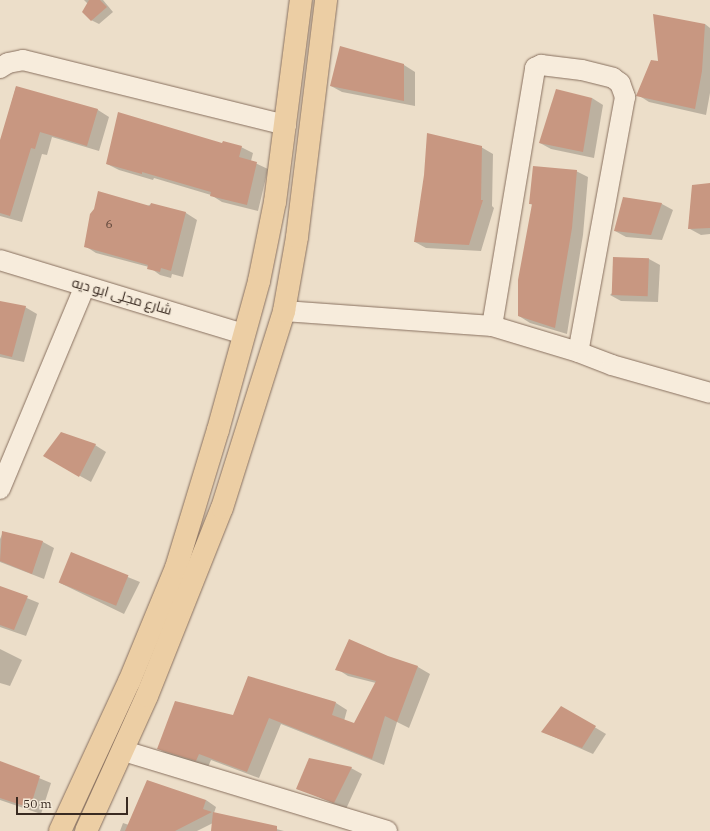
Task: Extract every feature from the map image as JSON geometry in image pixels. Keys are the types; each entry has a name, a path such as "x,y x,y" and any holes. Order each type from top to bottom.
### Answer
{"main road":[{"path":"60,831 176,568 194,512 259,281 275,202 301,0"},
{"path":"86,831 124,751 175,628 229,485 284,311 297,237 326,0"},
{"path":"154,620 175,628"}],"street":[{"path":"0,68 8,63 23,60 286,125"},
{"path":"492,326 536,68 541,65 582,70 613,78 620,84 625,97 578,352"},
{"name":"شارع مجلى ابو ديه","path":"0,260 167,309 244,334"},
{"path":"0,488 85,286"},
{"path":"284,311 492,326 578,352 612,365 710,393"},
{"path":"124,751 387,831"}],"building":[{"path":"89,0 100,0 107,7 91,21 82,12"},
{"path":"653,14 705,24 702,71 695,109 636,96 651,60 658,61"},
{"path":"340,46 404,64 404,101 330,86"},
{"path":"16,86 98,109 87,146 40,132 35,149 31,148 10,216 0,213 0,140"},
{"path":"556,89 592,98 583,152 539,143"},
{"path":"118,112 222,143 223,141 242,146 239,157 257,162 247,205 210,196 211,192 142,172 142,174 106,164"},
{"path":"427,133 482,146 481,200 483,200 469,245 414,242 424,175"},
{"path":"533,166 577,170 572,228 555,328 518,316 518,280 532,204 529,204"},
{"path":"710,183 710,228 688,229 692,185"},
{"path":"98,191 150,206 151,203 186,212 171,271 161,268 160,272 147,269 148,265 84,247 90,214 94,209"},
{"path":"623,197 662,203 651,235 614,231"},
{"path":"613,257 649,258 648,296 612,295"},
{"path":"0,301 26,306 12,357 0,354"},
{"path":"61,432 96,444 79,477 43,456"},
{"path":"2,531 43,541 32,574 0,561"},
{"path":"71,552 128,575 116,606 59,583"},
{"path":"0,586 28,596 14,630 0,625"},
{"path":"349,639 388,656 418,666 397,722 385,716 372,759 269,718 247,772 199,754 196,761 157,749 175,701 233,715 248,676 336,702 332,715 354,723 376,681 335,670"},
{"path":"561,706 596,726 582,748 541,732"},
{"path":"309,758 352,767 334,803 296,789"},
{"path":"0,761 40,776 30,808 0,798"},
{"path":"147,780 206,800 203,809 212,812 175,831 125,831"},
{"path":"213,812 277,826 277,831 211,831"}]}
